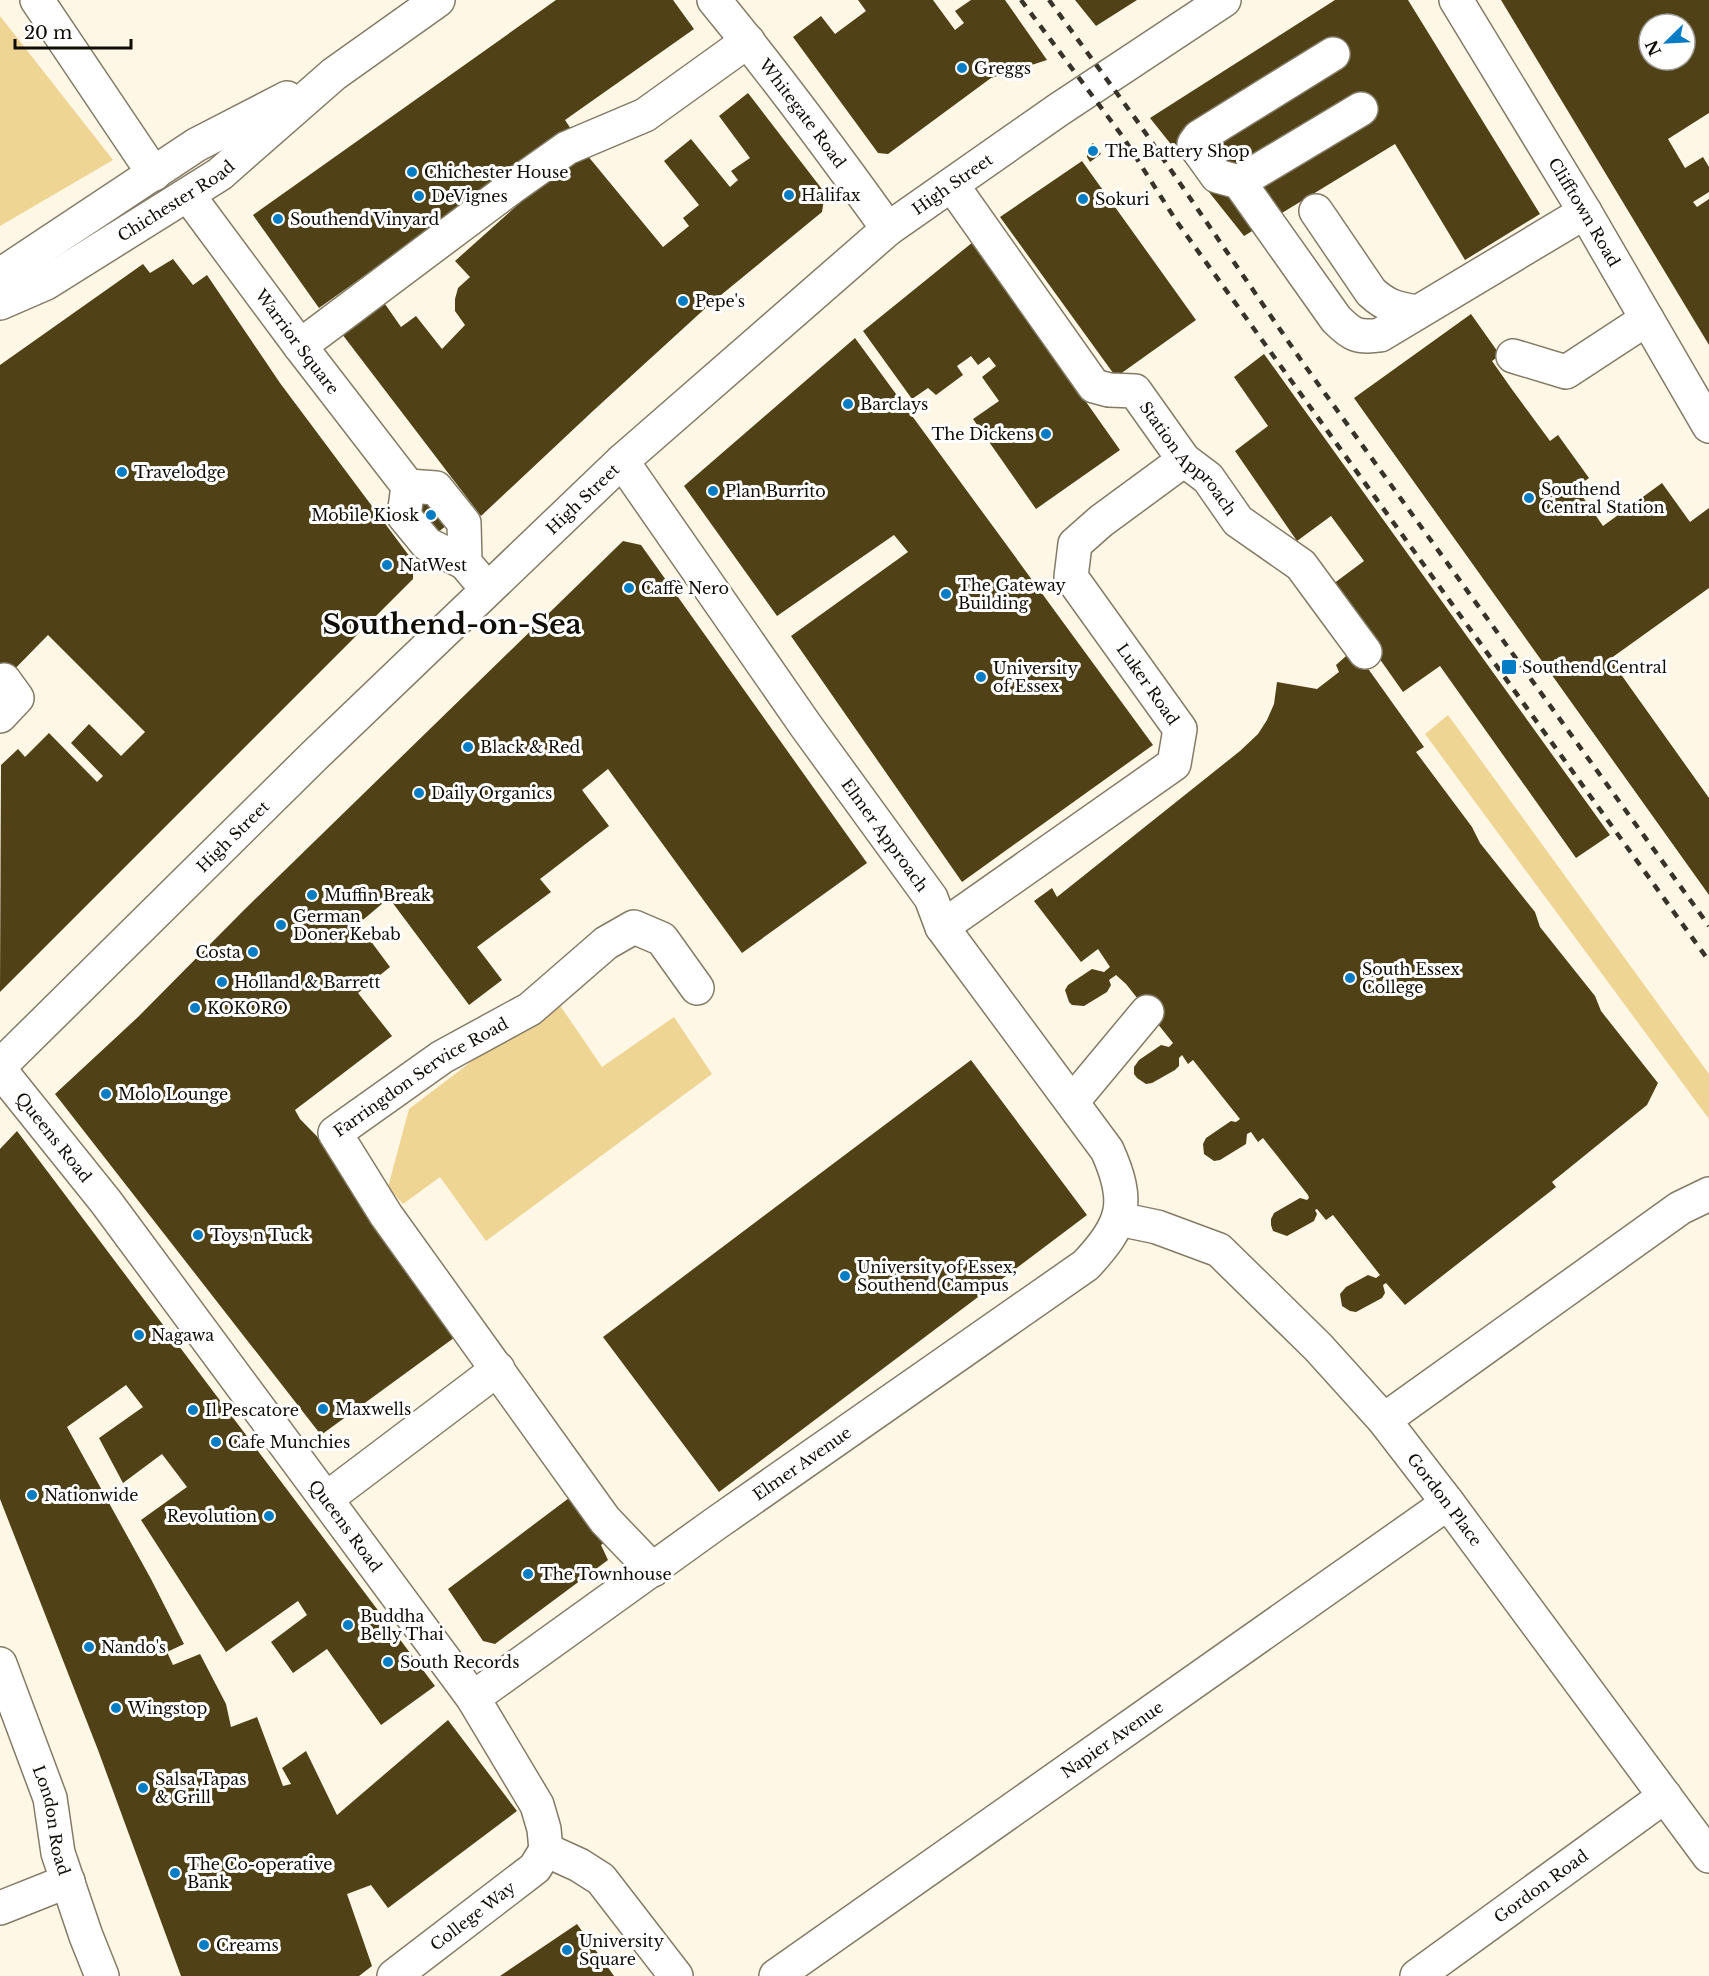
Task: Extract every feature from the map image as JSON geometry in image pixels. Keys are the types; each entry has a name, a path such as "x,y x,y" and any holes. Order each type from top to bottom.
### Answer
{"street":[{"path":"36,0 154,174"},
{"name":"Chichester Road","path":"0,303 46,283 220,174 334,74 438,0"},
{"name":"Whitegate Road","path":"714,0 826,143 888,229"},
{"name":"High Street","path":"0,1068 486,589 622,461 888,229 1058,110 1224,0"},
{"name":"Clifftown Road","path":"1456,0 1585,212 1709,426"},
{"path":"300,346 567,148 645,115 748,41"},
{"path":"1333,54 1199,137 1194,144 1216,176 1239,182 1336,319 1349,332 1362,337 1380,335 1585,212"},
{"name":"Chichester Road","path":"0,275 196,145 334,74"},
{"path":"1239,182 1361,108"},
{"name":"Station Approach","path":"951,185 1094,386 1109,390 1135,391 1184,460 1209,478 1238,521 1301,565 1365,652"},
{"name":"Warrior Square","path":"188,195 408,486"},
{"path":"1316,211 1371,292 1382,303 1400,310 1418,312"},
{"path":"1513,356 1566,372 1647,320"},
{"name":"Luker Road","path":"942,927 1174,764 1180,729 1071,577 1075,544 1101,521 1184,460"},
{"name":"Elmer Approach","path":"622,461 806,726 931,898 942,927 1107,1150 1121,1190 1119,1219"},
{"path":"465,562 464,523 436,488 408,486 404,516 427,544 465,562 486,589"},
{"path":"0,716 17,698 4,680"},
{"name":"Farringdon Service Road","path":"653,1570 605,1520 386,1215 335,1133 442,1057 530,1009 606,943 634,927 662,939 698,988"},
{"path":"1072,1102 1147,1012"},
{"name":"Queens Road","path":"0,1068 106,1202 473,1698 537,1805 544,1829 546,1850"},
{"path":"1384,1420 1680,1208 1709,1194"},
{"name":"Gordon Place","path":"1119,1219 1157,1227 1219,1250 1318,1347 1384,1420 1448,1503 1709,1856"},
{"name":"Elmer Avenue","path":"473,1698 715,1524 1086,1266 1106,1244 1119,1219"},
{"path":"326,1499 498,1369"},
{"name":"Napier Avenue","path":"776,1976 1448,1503"},
{"name":"London Road","path":"0,1664 50,1798 63,1867 102,1976"},
{"name":"Gordon Road","path":"1417,1976 1665,1796"},
{"path":"546,1850 579,1865 601,1879 675,1976"},
{"name":"College Way","path":"394,1976 535,1868 546,1850"},
{"path":"0,1908 63,1867"}],"shaded area":[{"path":"0,16 113,160 0,226"},
{"path":"1448,715 1709,1074 1709,1119 1425,734"},
{"path":"555,998 602,1067 674,1017 712,1074 486,1241 440,1177 403,1204 388,1187 409,1109"}],"building":[{"name":"Chichester House","path":"556,0 673,0 694,29 565,120 571,129 319,308 253,215"},
{"path":"858,0 933,0 955,30 964,23 955,11 971,0 1005,0 1047,60 991,78 888,154 878,153 793,37 821,16 835,34 866,11"},
{"path":"1075,0 1137,0 1096,26"},
{"path":"1335,0 1408,0 1540,214 1465,260 1395,144 1244,236 1150,118"},
{"path":"1501,0 1709,0 1709,113 1668,139 1685,168 1703,157 1709,167 1709,192 1693,202 1697,207 1709,199 1709,345"},
{"path":"748,93 825,193 822,212 710,304 481,516 342,334 385,304 401,327 416,316 442,349 465,325 455,311 455,299 458,288 470,277 455,261 522,201 587,155 663,247 689,226 683,218 699,205 664,161 691,139 730,187 738,180 731,171 750,158 719,116"},
{"name":"The Battery Shop","path":"1093,143 1101,154 1090,162 1087,157 1087,148"},
{"path":"1082,161 1196,320 1116,377 1000,217"},
{"path":"973,242 1120,450 1036,509 973,419 999,401 982,377 996,366 989,357 978,365 971,356 957,366 963,375 936,395 928,388 912,399 863,331"},
{"path":"173,259 193,285 207,275 280,383 413,561 413,579 0,992 1,765 18,749 25,757 49,733 97,782 103,776 71,743 89,724 121,756 145,732 48,635 0,684 0,365 143,264 150,273"},
{"name":"Southend Central Station","path":"1471,314 1500,355 1492,361 1511,388 1550,441 1558,435 1589,478 1576,487 1603,526 1662,483 1690,522 1709,508 1709,588 1610,659 1709,798 1709,895 1354,398"},
{"name":"The Gateway Building","path":"855,338 1153,745 962,882 791,636 908,552 894,535 777,616 684,486"},
{"path":"1264,354 1610,835 1576,858 1440,666 1403,692 1329,587 1364,561 1331,516 1297,541 1235,451 1268,426 1234,377"},
{"name":"Mobile Kiosk","path":"430,494 452,521 432,537 410,510"},
{"path":"623,541 641,545 867,863 742,953 608,769 582,790 609,826 540,879 551,892 477,947 502,980 469,1005 389,898 358,924 390,967 358,993 392,1036 295,1110 300,1119 347,1167 462,1332 321,1435 55,1094 138,1017 243,911"},
{"name":"South Essex College","path":"1354,649 1424,747 1416,752 1472,827 1480,843 1535,912 1540,927 1595,996 1601,1011 1658,1083 1647,1105 1552,1182 1556,1187 1405,1305 1386,1283 1383,1285 1385,1293 1382,1298 1356,1312 1342,1306 1340,1294 1346,1287 1368,1275 1376,1278 1380,1275 1333,1215 1326,1220 1317,1209 1314,1221 1287,1236 1273,1231 1271,1219 1274,1213 1300,1198 1307,1200 1308,1195 1263,1138 1258,1142 1251,1132 1247,1134 1246,1144 1220,1160 1214,1161 1204,1154 1203,1144 1206,1138 1231,1121 1236,1122 1240,1119 1193,1060 1188,1064 1182,1055 1179,1058 1179,1066 1175,1070 1152,1083 1146,1084 1137,1078 1134,1074 1134,1067 1139,1060 1161,1045 1169,1047 1173,1043 1126,984 1116,975 1109,980 1111,985 1107,992 1084,1006 1072,1005 1069,1002 1065,990 1068,985 1092,969 1104,972 1110,967 1098,949 1081,962 1034,901 1052,888 1057,897 1240,751 1258,734 1267,720 1274,704 1277,682 1317,689 1339,672 1336,665"},
{"name":"University of Essex, Southend Campus","path":"971,1060 1087,1215 719,1492 603,1337"},
{"path":"17,1131 435,1686 381,1725 327,1649 293,1673 271,1642 307,1615 298,1601 226,1652 141,1520 187,1487 162,1454 123,1483 99,1438 143,1407 126,1385 67,1427 151,1579 184,1644 167,1652 173,1665 200,1654 226,1704 231,1727 257,1717 283,1786 291,1784 282,1768 306,1751 337,1815 448,1720 517,1811 388,1908 371,1885 347,1894 372,1966 359,1976 181,1976 98,1750 0,1499 0,1149"},
{"name":"The Townhouse","path":"577,1492 613,1536 601,1545 608,1560 495,1644 483,1641 448,1589"},
{"name":"University Square","path":"577,1924 614,1976 500,1976"}],"railway":[{"path":"1021,0 1123,137 1177,222 1709,961"},
{"path":"1049,0 1140,125 1303,363 1709,926"}],"place":[{"name":"Greggs","path":"962,68"},
{"name":"The Battery Shop","path":"1093,151"},
{"name":"Chichester House","path":"412,172"},
{"name":"Halifax","path":"789,195"},
{"name":"DeVignes","path":"419,196"},
{"name":"Sokuri","path":"1083,199"},
{"name":"Southend Vinyard","path":"278,219"},
{"name":"Pepe's","path":"683,301"},
{"name":"Barclays","path":"848,404"},
{"name":"The Dickens","path":"1046,434"},
{"name":"Travelodge","path":"122,472"},
{"name":"Plan Burrito","path":"713,491"},
{"name":"Southend Central Station","path":"1529,498"},
{"name":"Mobile Kiosk","path":"431,515"},
{"name":"NatWest","path":"387,565"},
{"name":"Caffè Nero","path":"629,588"},
{"name":"The Gateway Building","path":"946,594"},
{"name":"Southend Central","path":"1509,667"},
{"name":"University of Essex","path":"981,677"},
{"name":"Black & Red","path":"468,747"},
{"name":"Daily Organics","path":"419,793"},
{"name":"Muffin Break","path":"312,895"},
{"name":"German Doner Kebab","path":"281,925"},
{"name":"Costa","path":"253,952"},
{"name":"South Essex College","path":"1350,978"},
{"name":"Holland & Barrett","path":"222,982"},
{"name":"KOKORO","path":"195,1008"},
{"name":"Molo Lounge","path":"106,1094"},
{"name":"Toys n Tuck","path":"198,1235"},
{"name":"University of Essex, Southend Campus","path":"845,1276"},
{"name":"Nagawa","path":"139,1335"},
{"name":"Maxwells","path":"323,1409"},
{"name":"Il Pescatore","path":"193,1410"},
{"name":"Cafe Munchies","path":"216,1442"},
{"name":"Nationwide","path":"32,1495"},
{"name":"Revolution","path":"269,1516"},
{"name":"The Townhouse","path":"528,1574"},
{"name":"Buddha Belly Thai","path":"348,1625"},
{"name":"Nando's","path":"89,1647"},
{"name":"South Records","path":"388,1662"},
{"name":"Wingstop","path":"116,1708"},
{"name":"Salsa Tapas & Grill","path":"143,1788"},
{"name":"The Co-operative Bank","path":"175,1873"},
{"name":"Creams","path":"204,1945"},
{"name":"University Square","path":"567,1950"}],"district":[{"name":"Southend-on-Sea","path":"452,624"}]}
